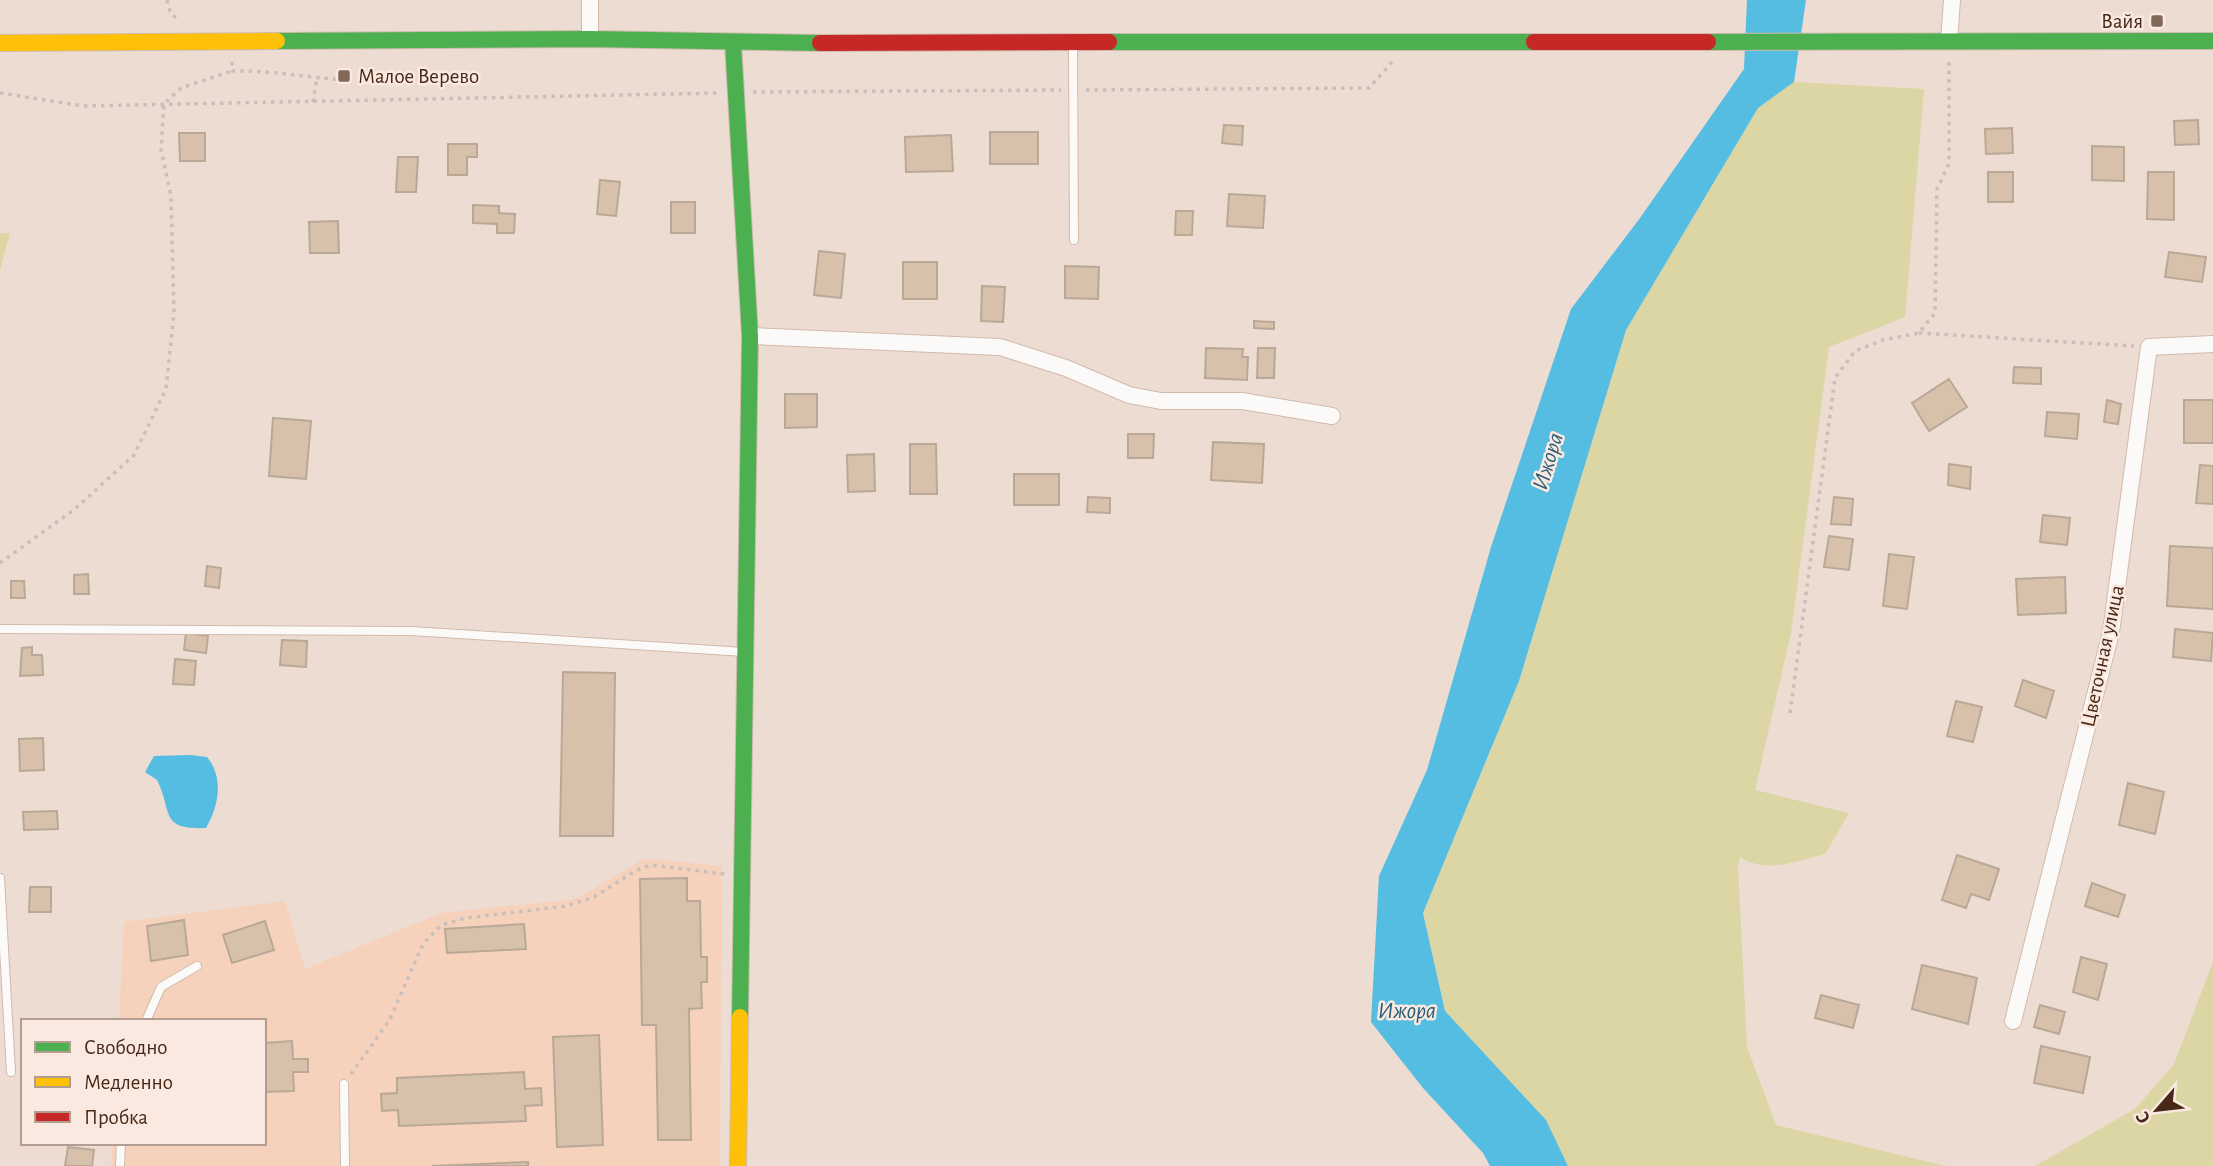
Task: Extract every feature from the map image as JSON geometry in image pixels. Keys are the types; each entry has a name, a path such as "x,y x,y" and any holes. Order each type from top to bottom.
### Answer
{"main road":[{"path":"0,43 590,40 733,43 2213,41"},
{"path":"733,43 750,336 738,1166"}],"street":[{"path":"590,0 590,40"},
{"path":"1950,41 1952,0"},
{"path":"750,336 1000,347 1066,368 1129,395 1161,401 1242,401 1332,416"},
{"path":"2149,347 2213,344"},
{"name":"Цветочная улица","path":"2013,1021 2111,632 2149,347"}],"lane":[{"path":"1073,43 1074,240"},
{"path":"0,629 411,631 745,652"},
{"path":"0,878 11,1072"},
{"path":"147,1019 161,987 197,966"},
{"path":"344,1084 345,1166"},
{"path":"120,1166 121,1145"}],"path":[{"path":"167,0 174,19"},
{"path":"1919,333 1935,313 1937,189 1949,164 1950,41"},
{"path":"0,563 75,509 134,455 166,389 174,313 171,196 161,149 164,104 181,88 232,71"},
{"path":"313,102 317,78"},
{"path":"0,93 84,106 738,93"},
{"path":"1790,713 1835,378 1854,351 1883,340 1919,333 2149,347"},
{"path":"344,1084 390,1021 423,944 441,925 467,918 566,906 594,897 635,871 651,865 742,877"}],"shaded area":[{"path":"1794,82 1924,89 1905,317 1829,347 1791,633 1755,790 1849,813 1825,854 1793,863 1771,865 1760,865 1740,857 1738,867 1747,1047 1776,1125 1945,1166 1568,1166 1546,1120 1445,1011 1423,913 1519,681 1626,330 1758,108"},
{"path":"0,233 10,233 0,270"},
{"path":"645,858 722,866 720,1166 111,1166 113,1145 266,1145 266,1019 119,1019 124,922 285,901 305,969 441,913 576,899"},
{"path":"2213,962 2213,1166 2035,1166 2135,1109 2174,1064"}],"water":[{"name":"Ижора","path":"1747,0 1806,0 1794,82 1758,108 1626,330 1519,681 1423,913 1445,1011 1546,1120 1568,1166 1490,1166 1483,1153 1423,1088 1371,1022 1379,876 1427,770 1491,547 1571,309 1640,218 1744,69"},
{"path":"154,756 207,757 218,783 217,801 206,828 191,828 174,822 157,780 145,772"}],"building":[{"path":"2198,120 2199,144 2175,145 2174,121"},
{"path":"1224,125 1243,126 1242,145 1222,143"},
{"path":"2012,128 2013,153 1986,154 1985,129"},
{"path":"990,132 1038,132 1038,164 990,164"},
{"path":"179,133 205,133 205,161 180,161"},
{"path":"951,135 953,171 906,172 905,137"},
{"path":"448,144 477,144 477,157 467,157 467,175 448,175"},
{"path":"2092,146 2124,147 2124,181 2092,180"},
{"path":"398,157 418,157 416,192 396,192"},
{"path":"1988,172 2013,172 2013,202 1988,202"},
{"path":"2148,172 2174,172 2174,220 2147,219"},
{"path":"600,180 620,182 616,216 597,214"},
{"path":"1229,194 1265,196 1263,228 1227,226"},
{"path":"671,202 695,202 695,233 671,233"},
{"path":"473,205 499,206 499,213 515,214 514,233 497,233 497,224 473,223"},
{"path":"1176,211 1193,211 1192,235 1175,235"},
{"path":"338,221 339,253 310,253 309,222"},
{"path":"819,251 845,254 841,298 814,295"},
{"path":"2169,252 2206,257 2202,282 2165,277"},
{"path":"903,262 937,262 937,299 903,299"},
{"path":"1065,266 1099,267 1098,299 1065,298"},
{"path":"982,286 1005,287 1003,322 981,321"},
{"path":"1254,321 1274,322 1274,329 1254,328"},
{"path":"1206,348 1243,349 1242,357 1248,357 1247,380 1205,378"},
{"path":"1258,348 1275,348 1274,378 1257,378"},
{"path":"2014,367 2041,368 2041,384 2013,383"},
{"path":"1949,379 1967,407 1929,431 1912,403"},
{"path":"785,394 817,394 817,427 785,428"},
{"path":"2107,400 2121,404 2118,424 2104,422"},
{"path":"2184,400 2213,400 2213,443 2184,443"},
{"path":"2047,412 2079,414 2077,439 2045,436"},
{"path":"273,418 311,421 306,479 269,476"},
{"path":"1128,434 1154,434 1153,458 1128,458"},
{"path":"1213,442 1264,444 1262,483 1211,480"},
{"path":"910,444 936,444 937,494 910,494"},
{"path":"874,454 875,491 848,492 847,455"},
{"path":"1949,464 1971,467 1970,489 1948,485"},
{"path":"2200,465 2213,466 2213,504 2196,503"},
{"path":"1014,474 1059,474 1059,505 1014,505"},
{"path":"1088,497 1110,498 1110,513 1087,512"},
{"path":"1834,497 1853,499 1851,525 1831,524"},
{"path":"2043,515 2070,518 2067,545 2040,542"},
{"path":"1829,536 1853,539 1849,570 1824,567"},
{"path":"2170,546 2213,548 2213,609 2167,606"},
{"path":"1889,554 1914,557 1907,609 1883,606"},
{"path":"207,566 221,568 219,588 205,586"},
{"path":"88,574 89,594 74,594 74,575"},
{"path":"2065,577 2066,613 2018,615 2016,579"},
{"path":"11,581 24,581 25,598 11,598"},
{"path":"2175,629 2213,633 2211,661 2173,657"},
{"path":"186,633 208,636 206,653 184,650"},
{"path":"282,640 307,641 306,667 280,665"},
{"path":"32,647 32,655 42,655 43,675 20,676 22,648"},
{"path":"175,659 196,661 194,685 173,684"},
{"path":"563,672 615,673 613,836 560,836"},
{"path":"2023,680 2054,691 2046,718 2015,706"},
{"path":"1956,701 1982,707 1973,742 1947,736"},
{"path":"43,738 44,770 20,771 19,739"},
{"path":"2128,783 2164,792 2155,834 2119,825"},
{"path":"57,811 58,829 24,830 23,812"},
{"path":"1957,855 1999,869 1989,900 1971,894 1966,908 1942,900"},
{"path":"687,878 687,901 700,901 701,957 707,957 707,982 701,982 702,1008 689,1009 691,1140 658,1140 656,1025 642,1025 640,879"},
{"path":"2092,883 2125,895 2118,917 2085,906"},
{"path":"30,887 51,887 51,912 29,912"},
{"path":"184,920 188,955 151,961 147,926"},
{"path":"265,921 274,950 232,963 223,935"},
{"path":"524,924 526,949 447,953 445,929"},
{"path":"2081,957 2107,964 2098,1000 2073,992"},
{"path":"1922,965 1977,978 1968,1024 1912,1009"},
{"path":"1821,995 1859,1005 1853,1028 1815,1018"},
{"path":"2040,1005 2065,1012 2059,1034 2034,1027"},
{"path":"599,1035 603,1145 557,1147 553,1037"},
{"path":"292,1041 293,1059 308,1059 308,1072 293,1072 294,1091 266,1092 266,1043"},
{"path":"2041,1046 2090,1057 2083,1093 2034,1083"},
{"path":"524,1072 525,1089 541,1088 542,1105 525,1106 526,1121 399,1126 398,1110 382,1111 381,1094 397,1093 397,1078"},
{"path":"68,1147 94,1150 92,1166 65,1166"},
{"path":"528,1162 528,1166 432,1166"}],"traffic: fast":[{"path":"277,41 590,39 820,43"},
{"path":"1708,42 2213,41"},
{"path":"1109,42 1534,42"},
{"path":"733,43 750,336 740,1017"}],"traffic: slow":[{"path":"0,43 277,41"},
{"path":"738,1166 740,1017"}],"traffic: jam":[{"path":"820,43 1109,42"},
{"path":"1534,42 1708,42"}],"place":[{"name":"Вайя","path":"2157,21"},
{"name":"Малое Верево","path":"344,76"}]}
